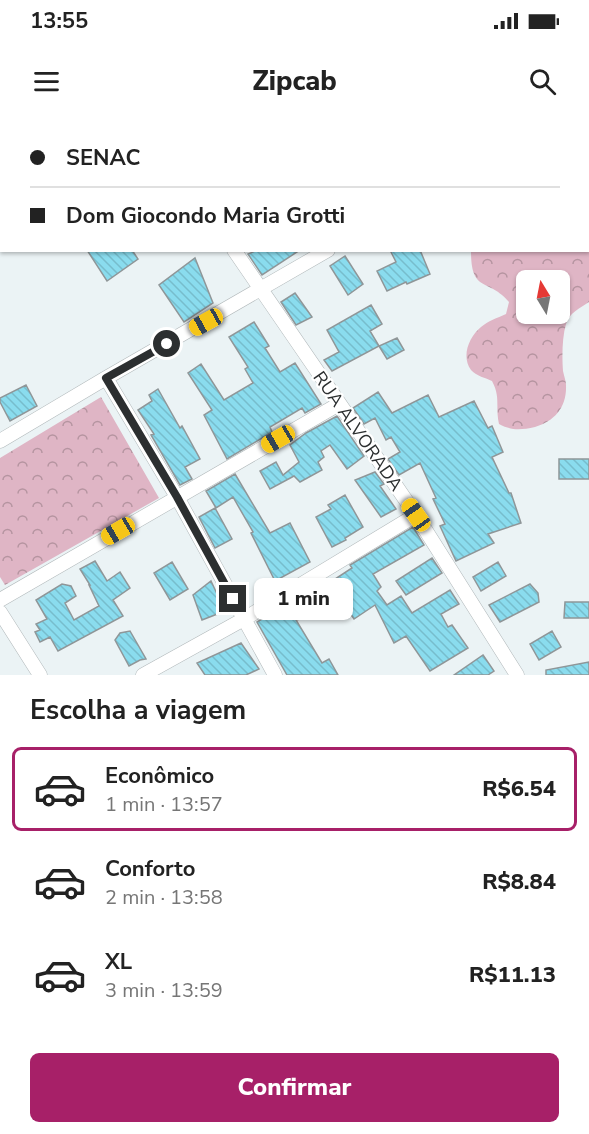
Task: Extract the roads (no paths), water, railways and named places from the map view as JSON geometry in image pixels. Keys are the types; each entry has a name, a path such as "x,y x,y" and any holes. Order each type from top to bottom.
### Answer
{"street":[{"name":"RUA ALVORADA","path":"235,252 416,515 517,675"},
{"path":"0,441 325,252"},
{"path":"106,378 177,497 275,675"},
{"path":"0,600 339,404"},
{"path":"144,675 244,619 416,515"},
{"path":"0,612 40,675"}]}
